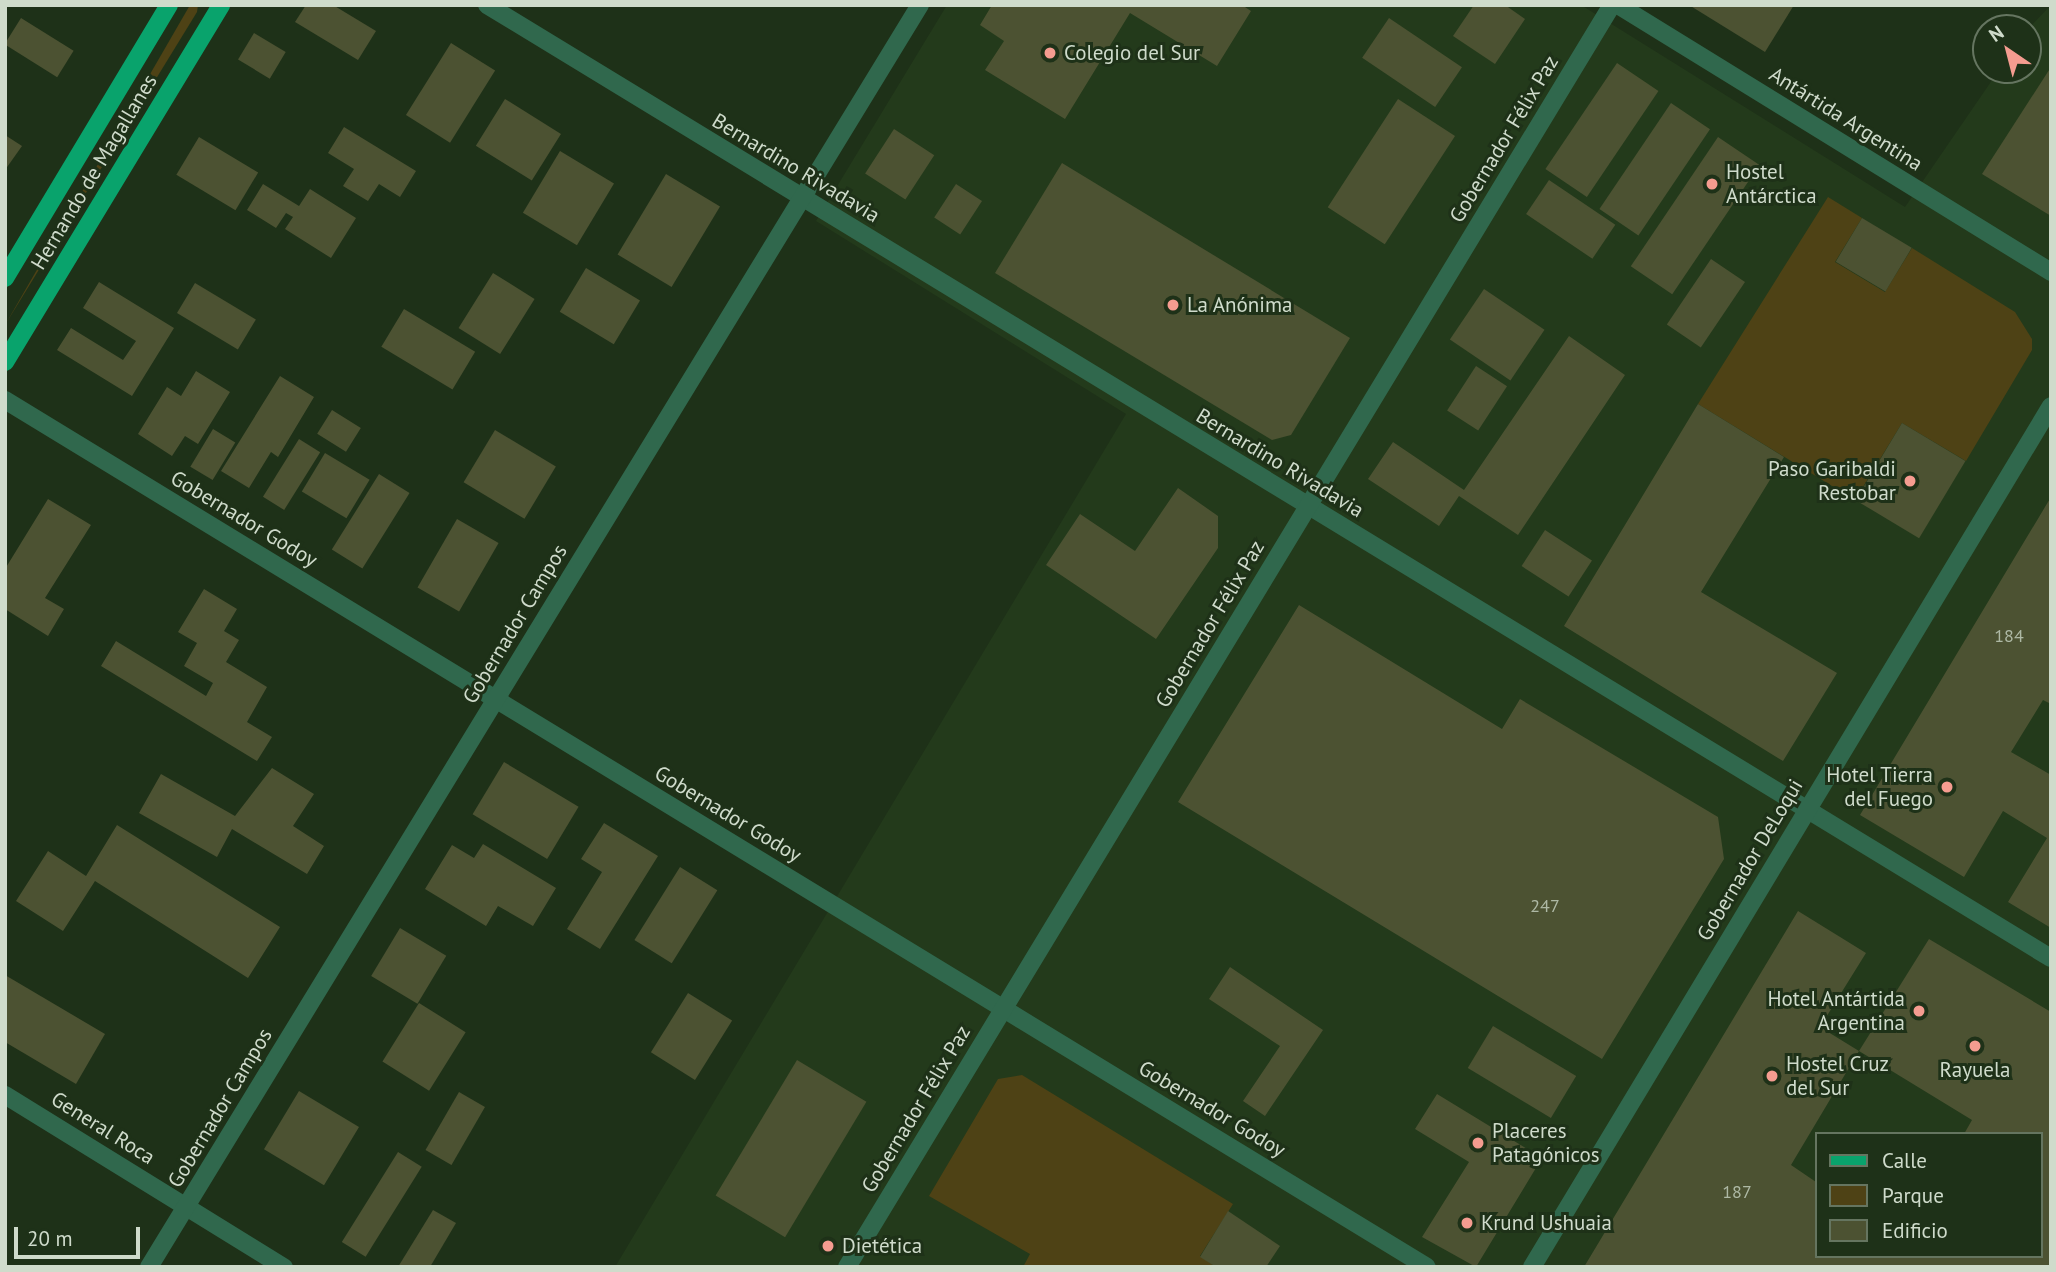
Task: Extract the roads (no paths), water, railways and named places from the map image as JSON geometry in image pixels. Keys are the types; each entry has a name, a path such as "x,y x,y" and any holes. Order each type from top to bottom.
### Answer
{"main road":[{"name":"Hernando de Magallanes","path":"5,278 169,5"},
{"name":"Hernando de Magallanes","path":"5,362 221,5"}],"street":[{"name":"Bernardino Rivadavia","path":"487,5 2051,958"},
{"name":"Gobernador Campos","path":"149,1267 920,5"},
{"name":"Gobernador Félix Paz","path":"846,1267 1612,5"},
{"name":"Antártida Argentina","path":"1618,5 2051,272"},
{"name":"Gobernador Godoy","path":"5,400 1427,1267"},
{"name":"Gobernador DeLoqui","path":"1532,1267 2051,406"},
{"name":"General Roca","path":"5,1095 284,1267"}],"place":[{"name":"Colegio del Sur","path":"1050,53"},
{"name":"Hostel Antárctica","path":"1712,184"},
{"name":"La Anónima","path":"1173,305"},
{"name":"Paso Garibaldi Restobar","path":"1910,481"},
{"name":"Hotel Tierra del Fuego","path":"1947,787"},
{"name":"Hotel Antártida Argentina","path":"1919,1011"},
{"name":"Rayuela","path":"1975,1046"},
{"name":"Hostel Cruz del Sur","path":"1772,1076"},
{"name":"Placeres Patagónicos","path":"1478,1143"},
{"name":"Krund Ushuaia","path":"1467,1223"},
{"name":"Dietética","path":"828,1246"}]}
